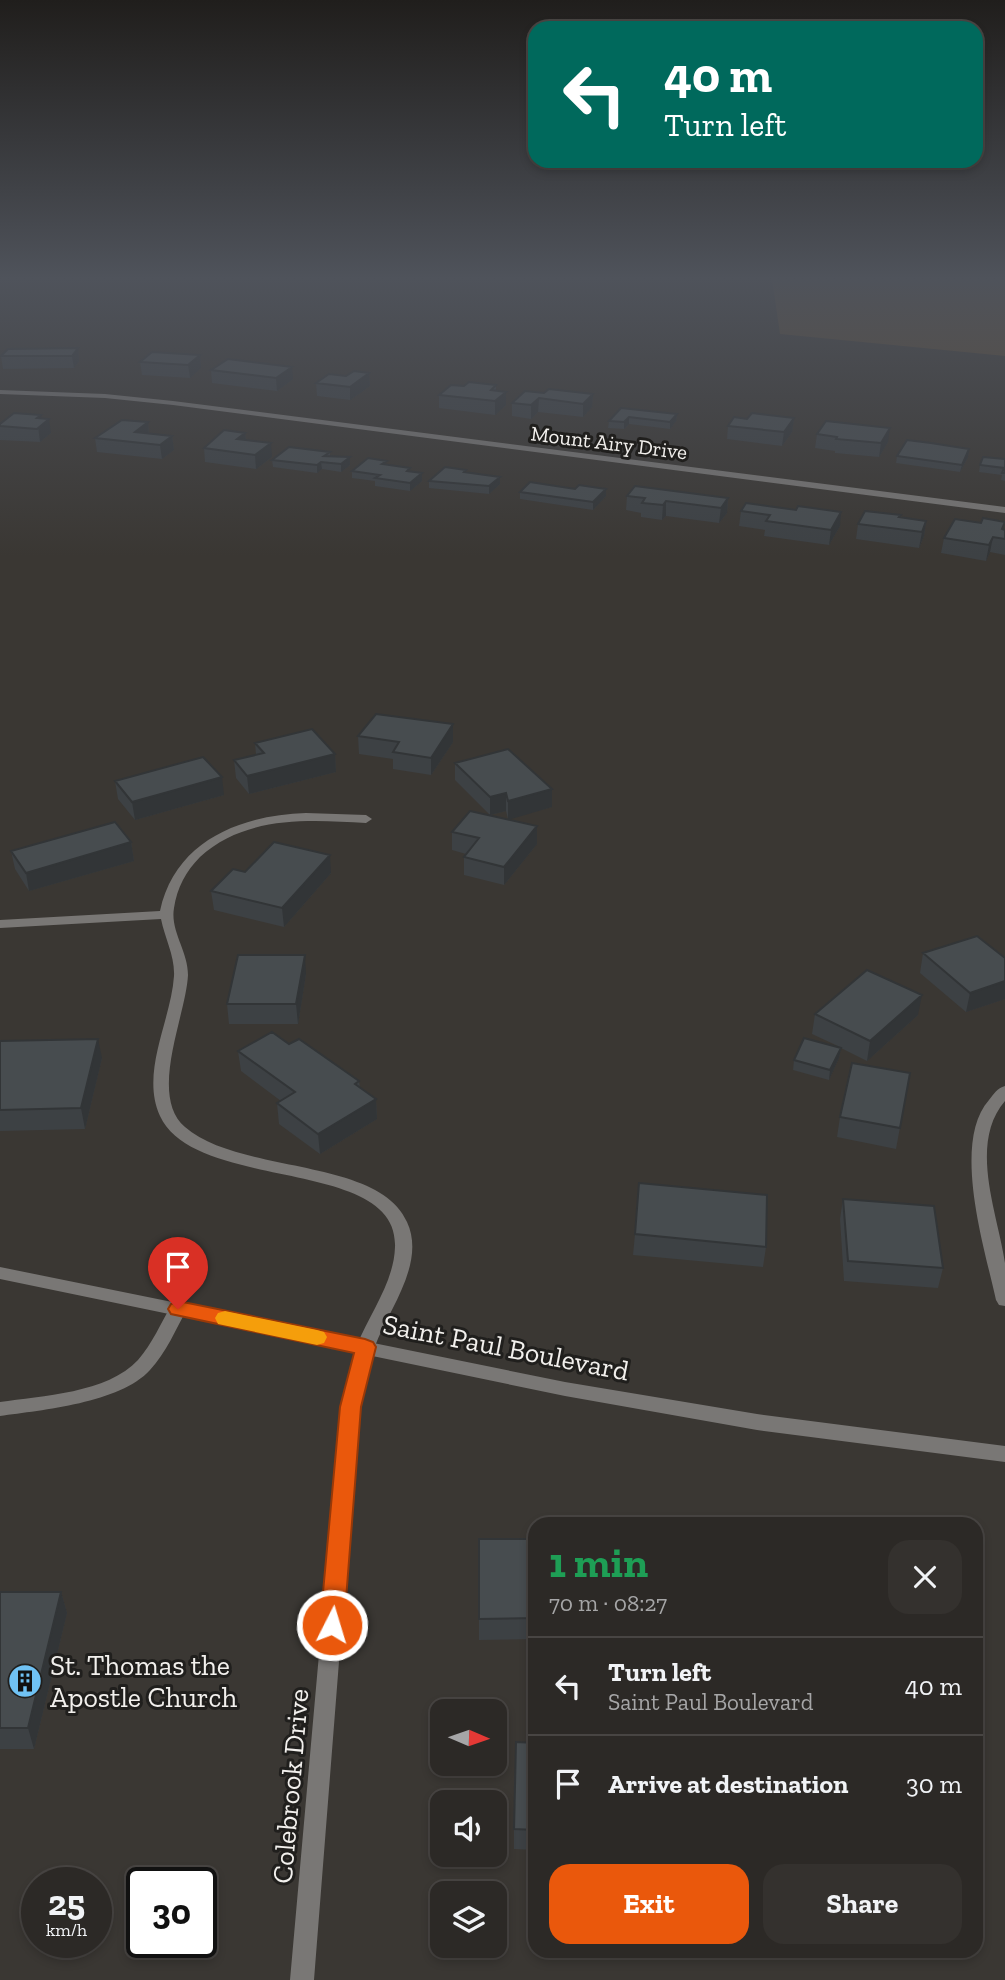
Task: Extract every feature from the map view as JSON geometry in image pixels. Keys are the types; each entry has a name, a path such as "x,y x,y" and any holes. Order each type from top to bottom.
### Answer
{"street":[{"name":"Mount Airy Drive","path":"0,392 105,396 173,403 1005,510"},
{"path":"0,925 167,915 170,890 183,867 220,838 268,820 295,817 366,819"},
{"name":"Colebrook Drive","path":"167,915 180,959 180,980 161,1087 164,1111 176,1129 193,1143 226,1157 329,1179 362,1190 385,1206 400,1222 404,1245 399,1273 365,1347 350,1407 302,1980"},
{"path":"1005,1091 984,1114 977,1154 1005,1300"},
{"name":"Saint Paul Boulevard","path":"0,1273 565,1389 743,1420 1005,1454"},
{"path":"0,1409 62,1400 104,1389 142,1367 178,1309"}],"building":[{"path":"222,371 286,371 276,378"},
{"path":"353,371 369,373 350,387 316,383 329,374 346,376"},
{"path":"469,382 496,385 491,390 506,392 495,401 439,395 451,385 464,386"},
{"path":"549,389 593,394 583,404 539,398 531,405 512,403 525,391 544,393"},
{"path":"621,408 677,414 670,422 629,417 624,422 609,421"},
{"path":"14,413 41,415 37,418 49,419 37,429 0,426"},
{"path":"752,413 794,418 784,432 728,426 734,417 747,419"},
{"path":"122,420 148,422 135,432 172,436 160,445 95,438"},
{"path":"826,421 890,428 881,443 836,439 837,437 817,434"},
{"path":"224,430 245,433 237,439 271,443 255,455 204,448"},
{"path":"907,440 969,449 962,465 897,456"},
{"path":"289,447 330,452 324,456 350,457 341,464 321,462 317,465 272,460"},
{"path":"983,457 1005,459 1005,473 1002,473 1004,468 980,465"},
{"path":"368,458 387,461 382,464 410,468 407,471 422,473 410,483 375,478 380,475 352,471"},
{"path":"445,467 500,477 489,486 429,481"},
{"path":"530,482 575,489 579,485 606,489 593,502 520,492"},
{"path":"635,486 728,498 721,508 666,501 663,505 642,503 645,498 627,496"},
{"path":"746,503 796,510 798,506 841,512 831,530 766,521 770,515 741,511"},
{"path":"865,511 926,521 922,532 858,524"},
{"path":"983,518 1005,522 1002,529 1005,530 1005,539 993,537 989,545 944,538 955,519 981,523"},
{"path":"376,714 453,724 431,758 393,752 399,742 358,736"},
{"path":"312,729 335,754 247,776 234,760 264,753 255,743"},
{"path":"508,749 552,789 508,801 506,793 490,797 455,763"},
{"path":"203,757 222,777 132,802 115,781"},
{"path":"470,811 537,826 504,867 464,857 479,838 452,832"},
{"path":"115,822 131,842 26,873 11,851"},
{"path":"274,842 330,855 282,908 211,891 233,869 245,872"},
{"path":"977,936 1005,958 1005,981 970,993 923,953"},
{"path":"238,955 305,955 296,1004 227,1004"},
{"path":"867,970 922,995 870,1041 815,1014"},
{"path":"272,1032 289,1044 299,1039 359,1081 355,1084 376,1099 318,1134 277,1103 295,1092 238,1051"},
{"path":"804,1038 841,1048 830,1070 794,1060"},
{"path":"98,1039 81,1108 0,1110 0,1041"},
{"path":"852,1063 910,1073 900,1128 840,1117"},
{"path":"639,1183 767,1195 766,1247 635,1234"},
{"path":"843,1199 934,1206 943,1268 848,1261"},
{"path":"479,1539 528,1539 528,1618 479,1619"},
{"name":"St. Thomas the Apostle Church","path":"0,1592 61,1592 28,1728 0,1728"},
{"path":"516,1742 528,1743 528,1830 514,1829"}],"slow traffic":[{"path":"225,1318 317,1337"}],"place":[{"name":"St. Thomas the Apostle Church","path":"25,1681"}],"route":[{"path":"178,1309 365,1347 350,1407 332,1625"}]}
